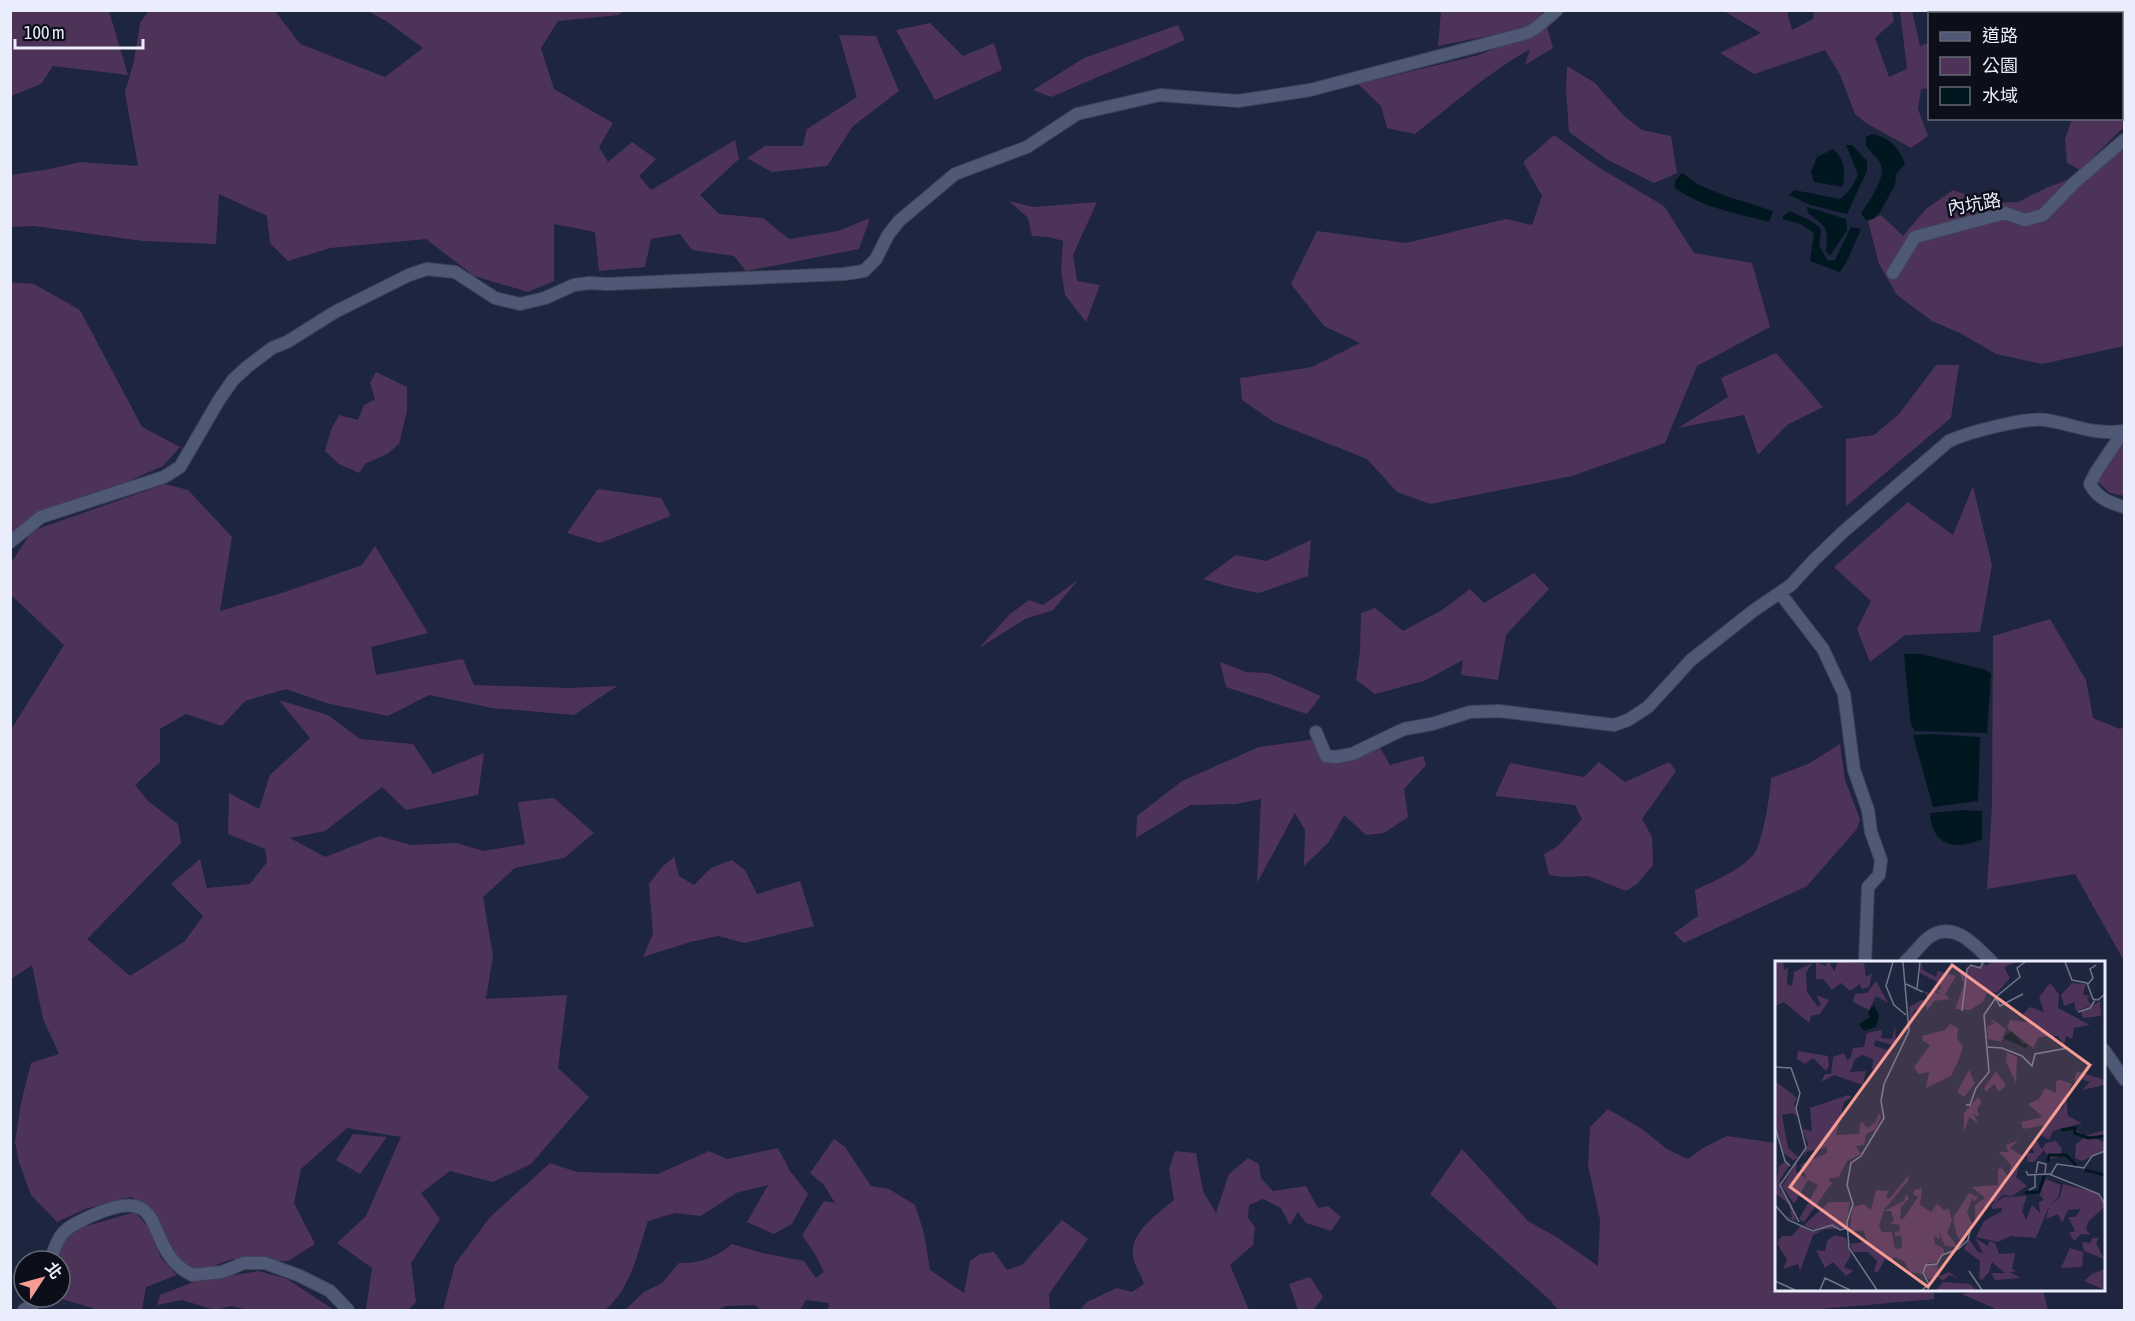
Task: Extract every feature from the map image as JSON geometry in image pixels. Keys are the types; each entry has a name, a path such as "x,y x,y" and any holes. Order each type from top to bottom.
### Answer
{"street":[{"path":"10,542 41,517 164,477 180,467 219,400 233,380 247,367 272,348 287,342 335,312 409,275 427,269 455,272 495,297 520,304 545,298 574,285 589,283 832,275 864,271 876,259 888,235 899,221 955,174 1028,147 1077,114 1160,95 1238,100 1310,90 1527,33 1536,28 1552,12"},
{"name":"內坑路","path":"1893,273 1914,237 2005,213 2025,220 2043,215 2074,183 2124,140"},
{"path":"1316,732 1326,756 1336,757 1352,754 1404,729 1432,724 1470,712 1499,711 1600,724 1621,724 1648,707 1691,660 1753,611 1791,585 1843,532 1949,441 1968,433 2030,420 2044,420 2095,433 2124,432"},
{"path":"2124,432 2090,484 2095,493 2102,498 2124,507"},
{"path":"1780,593 1823,649 1844,694 1854,770 1868,810 1871,832 1881,860 1879,875 1868,887 1865,961"},
{"path":"1907,961 1928,939 1940,931 1953,931 1965,938 1990,961"},
{"path":"2105,1053 2124,1079"},
{"path":"54,1249 65,1229 99,1213 129,1204 139,1206 150,1216 161,1244 171,1261 185,1272 192,1275 222,1272 244,1263 265,1263 300,1276 330,1291 348,1311"}],"green space":[{"path":"11,10 109,11 128,75 53,66 41,84 11,96"},
{"path":"149,10 275,11 300,44 385,77 423,48 368,11 623,11 619,15 558,21 541,48 554,89 613,123 599,147 608,162 632,142 656,159 639,176 651,190 735,140 739,159 700,195 719,214 763,218 789,239 838,231 870,218 859,249 746,271 734,256 692,250 680,234 651,239 645,267 599,271 595,232 554,224 554,281 528,292 474,276 426,239 330,248 288,261 270,243 267,216 219,194 216,244 143,241 34,226 11,227 11,175 80,162 138,166 125,92 134,61 140,23"},
{"path":"1441,11 1542,11 1543,14 1527,28 1438,46"},
{"path":"1724,11 1787,11 1792,30 1813,19 1814,11 1892,11 1894,21 1875,38 1889,77 1907,69 1900,11 1912,11 1920,46 1928,43 1928,88 1921,89 1918,109 1928,136 1911,148 1866,123 1855,114 1840,75 1825,50 1754,74 1720,53 1761,33"},
{"path":"2062,11 2062,12 1960,12"},
{"path":"930,23 963,56 994,43 1002,70 935,100 896,30"},
{"path":"1178,25 1185,40 1051,97 1033,90 1084,58"},
{"path":"1547,27 1553,48 1525,65 1530,49 1515,58 1471,89 1415,134 1387,128 1381,106 1358,84 1479,55"},
{"path":"839,35 876,36 899,91 853,126 827,166 772,172 747,158 765,146 803,146 807,129 857,97"},
{"path":"1567,66 1595,83 1624,116 1642,130 1671,136 1677,173 1654,183 1608,160 1569,132"},
{"path":"2123,98 2124,127 2080,170 2067,163 2065,139 2072,120 2123,120"},
{"path":"1554,135 1598,167 1664,206 1694,253 1752,263 1770,327 1697,366 1665,443 1572,476 1430,504 1397,492 1367,459 1274,422 1242,400 1240,378 1312,367 1360,343 1324,326 1291,284 1317,231 1406,243 1506,219 1532,225 1542,196 1523,162"},
{"path":"2124,136 2124,346 2042,364 1996,354 1960,333 1932,321 1897,295 1879,264 1868,221 1881,215 1903,236 1926,209 1953,190 1990,203 2018,202 2046,188 2091,171"},
{"path":"1009,201 1034,207 1097,202 1073,255 1077,281 1100,285 1086,322 1065,295 1061,270 1063,241 1032,236 1028,218"},
{"path":"10,282 34,284 80,310 142,427 180,447 163,466 11,533"},
{"path":"1776,353 1823,407 1787,425 1758,455 1744,415 1678,428 1728,397 1721,378"},
{"path":"1936,365 1959,365 1951,418 1846,506 1846,439 1874,435 1899,414"},
{"path":"376,372 407,387 407,411 399,444 387,454 365,464 359,473 339,464 325,451 331,430 339,415 358,420 364,405 375,399 370,383"},
{"path":"2124,437 2124,496 2110,493 2097,481"},
{"path":"165,484 188,490 232,537 220,611 285,592 362,565 375,546 428,633 371,647 376,675 463,659 474,685 569,688 617,686 574,715 492,708 429,695 388,716 326,703 286,689 245,701 222,726 186,714 160,729 160,762 135,785 148,801 178,824 181,843 87,939 130,976 185,941 203,916 171,884 200,859 207,888 250,884 267,862 265,849 228,834 229,793 259,809 270,775 310,738 279,700 328,715 360,739 413,744 433,774 484,753 478,795 406,810 382,787 325,831 290,838 325,857 379,836 411,845 456,843 484,851 525,844 518,802 554,798 594,833 564,858 515,868 483,897 493,956 486,999 567,995 558,1068 589,1097 531,1164 493,1182 450,1171 421,1193 440,1219 411,1263 416,1302 408,1310 366,1309 372,1268 337,1243 366,1216 401,1137 347,1128 301,1169 294,1203 315,1244 288,1261 232,1259 208,1268 190,1268 178,1261 151,1208 131,1197 85,1209 57,1222 31,1195 19,1162 15,1142 21,1103 31,1063 59,1054 43,1019 32,965 11,979 11,728 64,645 11,595 11,563 32,531"},
{"path":"1973,486 1992,565 1980,632 1905,635 1870,662 1857,629 1871,601 1834,567 1908,502 1953,535"},
{"path":"598,489 661,498 671,516 600,543 567,533"},
{"path":"1311,540 1308,576 1259,593 1203,579 1236,555 1266,561"},
{"path":"1534,573 1549,589 1506,635 1498,680 1461,675 1463,660 1424,681 1375,694 1356,680 1360,651 1361,613 1375,608 1403,631 1442,610 1470,589 1484,603"},
{"path":"1078,580 1053,610 1025,619 979,648 1010,614 1029,600 1043,605"},
{"path":"2050,619 2086,680 2093,718 2120,729 2124,726 2124,961 2075,874 1987,889 1992,806 1993,636"},
{"path":"1220,662 1246,672 1268,673 1321,696 1307,714 1226,687"},
{"path":"1324,738 1327,754 1377,742 1390,765 1423,756 1426,765 1404,789 1408,817 1384,833 1366,835 1344,815 1329,842 1304,866 1305,830 1295,813 1257,883 1261,799 1236,804 1190,805 1136,838 1137,816 1182,781 1259,747"},
{"path":"1840,744 1845,780 1860,819 1857,829 1807,886 1684,943 1674,933 1698,916 1695,890 1734,870 1754,854 1765,818 1771,778 1808,764"},
{"path":"1599,762 1625,782 1669,762 1676,771 1642,819 1652,837 1653,865 1637,884 1626,891 1588,876 1549,875 1544,854 1558,846 1582,819 1575,805 1495,796 1510,763 1584,777"},
{"path":"674,857 679,876 694,885 711,868 732,860 745,870 757,894 800,881 814,926 745,943 718,936 643,957 653,934 649,884 662,867"},
{"path":"1608,1109 1642,1129 1667,1149 1688,1159 1703,1148 1727,1136 1775,1143 1775,1291 1934,1291 1934,1299 1810,1310 1558,1310 1551,1301 1430,1194 1462,1149 1528,1221 1558,1238 1598,1266 1600,1220 1588,1165 1590,1127"},
{"path":"353,1134 387,1137 360,1174 336,1160"},
{"path":"834,1139 845,1147 871,1186 889,1189 915,1205 924,1233 930,1270 964,1293 970,1261 980,1254 994,1252 1007,1270 1022,1265 1062,1220 1088,1239 1049,1294 1050,1310 828,1310 829,1303 806,1300 800,1310 761,1310 755,1305 726,1306 717,1310 625,1310 644,1292 662,1283 679,1263 707,1259 732,1244 762,1253 804,1261 816,1278 824,1272 802,1235 824,1201 835,1203 824,1185 810,1173"},
{"path":"778,1148 790,1171 808,1194 792,1224 774,1234 747,1222 768,1185 736,1193 701,1216 675,1213 648,1221 627,1281 605,1310 443,1310 455,1264 490,1217 550,1163 577,1172 658,1174 709,1151 727,1159"},
{"path":"1175,1151 1196,1153 1203,1191 1216,1213 1229,1174 1248,1158 1259,1164 1261,1178 1273,1191 1306,1186 1318,1208 1328,1206 1341,1217 1331,1231 1306,1223 1298,1212 1290,1225 1281,1208 1263,1199 1249,1205 1248,1218 1255,1227 1253,1245 1230,1265 1249,1310 1080,1310 1087,1302 1117,1288 1132,1292 1144,1284 1133,1256 1133,1247 1146,1224 1174,1200 1169,1169"},
{"path":"135,1212 149,1228 161,1258 177,1275 146,1287 142,1310 99,1310 72,1302 72,1249 61,1249 69,1231"},
{"path":"259,1271 287,1279 334,1310 248,1310 231,1306 215,1310 182,1300 157,1305 160,1295 196,1281"},
{"path":"1310,1277 1323,1297 1314,1309 1298,1310 1289,1284"},
{"path":"1974,1291 2043,1291 2048,1310 1998,1310 1962,1294"}],"water":[{"path":"1872,134 1893,144 1905,164 1896,174 1895,185 1880,212 1873,219 1866,220 1861,214 1876,190 1882,170 1878,160 1866,146 1866,137"},
{"path":"1846,145 1852,145 1867,161 1867,171 1847,214 1811,205 1789,195 1794,190 1840,199 1843,197 1858,174"},
{"path":"1833,149 1840,157 1843,166 1843,187 1814,182 1811,172 1817,157"},
{"path":"1682,173 1699,185 1773,211 1769,222 1720,209 1686,195 1675,188 1675,181"},
{"path":"1807,207 1846,219 1847,230 1830,256 1826,251 1825,228 1808,213"},
{"path":"1790,211 1813,222 1821,229 1819,246 1828,261 1835,260 1851,227 1861,229 1840,272 1810,261 1814,233 1800,224 1783,219 1783,216"},
{"path":"1904,654 1922,654 1986,670 1991,674 1987,733 1915,731 1911,725"},
{"path":"1913,735 1980,737 1978,801 1933,807"},
{"path":"1982,811 1982,839 1963,845 1954,845 1940,839 1935,833 1930,813"}]}
